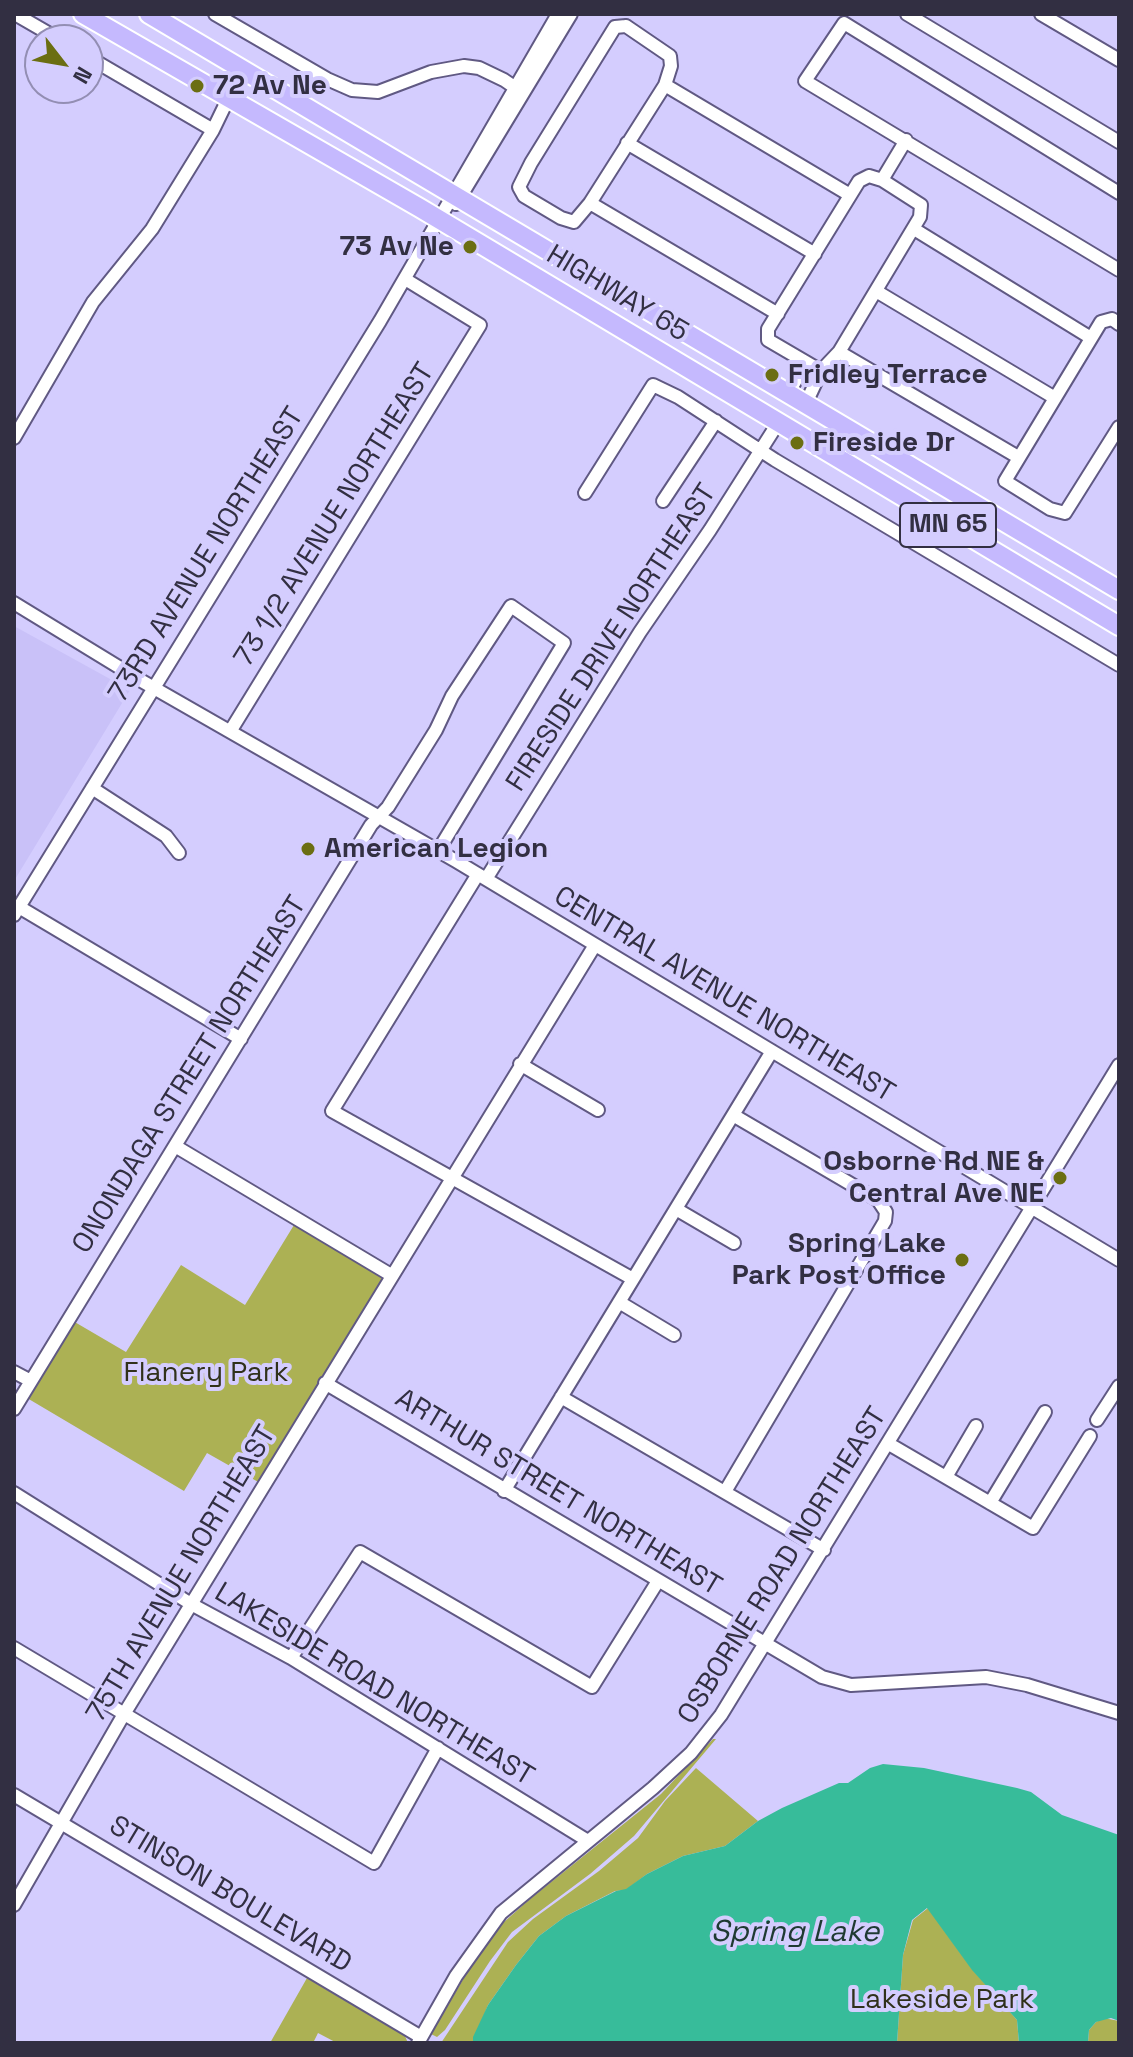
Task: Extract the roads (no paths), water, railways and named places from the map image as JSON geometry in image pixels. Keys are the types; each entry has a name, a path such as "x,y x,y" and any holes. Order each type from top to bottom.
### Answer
{"highway":[{"name":"HIGHWAY 65","path":"83,14 440,220 1119,626"},
{"name":"HIGHWAY 65","path":"149,14 1119,590"}],"street":[{"path":"215,14 327,79 352,90 378,92 431,72 464,66 479,68 518,91"},
{"name":"73RD AVENUE NORTHEAST","path":"16,911 457,196 558,14"},
{"name":"73RD AVENUE NORTHEAST","path":"518,91 571,14"},
{"path":"907,14 1119,142"},
{"path":"1041,14 1119,60"},
{"path":"1119,193 844,23 805,81 1119,270"},
{"path":"626,26 670,56 671,66 665,85 590,203 574,222 561,218 524,196 519,187 531,163 615,27 626,26"},
{"path":"104,66 213,130"},
{"path":"665,85 850,195"},
{"path":"14,438 93,302 152,229 213,130 229,97"},
{"path":"882,180 906,140"},
{"path":"627,143 815,254"},
{"path":"806,403 821,371 839,352 920,217 921,205 882,180 869,176 859,181 768,329 768,340 821,371"},
{"path":"590,203 778,314"},
{"path":"914,229 1091,338"},
{"name":"73 1/2 AVENUE NORTHEAST","path":"231,730 480,325 405,279"},
{"path":"876,291 1055,398"},
{"path":"1119,324 1112,319 1101,322 1005,481 1050,509 1065,513 1119,427"},
{"path":"839,352 1018,457"},
{"path":"789,392 806,363"},
{"path":"585,493 653,385 1119,665"},
{"path":"663,501 716,421"},
{"name":"FIRESIDE DRIVE NORTHEAST","path":"451,1177 332,1111 778,423"},
{"name":"CENTRAL AVENUE NORTHEAST","path":"14,603 153,688 231,730 482,877 1119,1260"},
{"name":"ONONDAGA STREET NORTHEAST","path":"14,1409 371,825 414,765 452,696 511,606 564,643 438,851"},
{"path":"92,788 166,836 179,853"},
{"path":"16,911 241,1039"},
{"name":"75TH AVENUE NORTHEAST","path":"14,1905 124,1714 595,945"},
{"path":"504,1491 772,1051"},
{"path":"520,1064 598,1110"},
{"name":"OSBORNE ROAD NORTHEAST","path":"419,2040 456,1976 501,1913 653,1788 691,1753 721,1715 1119,1065"},
{"path":"726,1490 885,1221 886,1212 878,1200 733,1115"},
{"path":"175,1146 391,1275"},
{"path":"451,1177 633,1279"},
{"path":"676,1209 734,1243"},
{"path":"619,1302 674,1335"},
{"path":"14,1372 31,1381"},
{"name":"ARTHUR STREET NORTHEAST","path":"325,1383 822,1677 851,1685 986,1677 1027,1685 1119,1713"},
{"path":"1097,1420 1119,1386"},
{"path":"561,1397 726,1490 824,1550"},
{"path":"990,1503 1045,1412"},
{"path":"946,1477 976,1426"},
{"path":"889,1444 1033,1528 1090,1436"},
{"name":"LAKESIDE ROAD NORTHEAST","path":"14,1493 191,1604 291,1658 588,1841"},
{"path":"291,1658 360,1552 592,1687 658,1581"},
{"path":"14,1648 374,1863 438,1748"},
{"name":"STINSON BOULEVARD","path":"14,1795 419,2040"}],"water":[{"name":"Spring Lake","path":"883,1764 924,1768 1031,1792 1062,1815 1119,1835 1119,2021 1111,2018 1096,2022 1089,2030 1088,2043 1019,2043 1017,2020 972,1970 927,1908 912,1920 903,1955 897,2043 473,2043 488,2005 516,1965 539,1936 566,1916 626,1889 647,1874 683,1856 725,1846 758,1821 782,1808 839,1783 848,1783 870,1768"}],"place":[{"name":"72 Av Ne","path":"197,86"},
{"name":"73 Av Ne","path":"470,247"},
{"name":"Fridley Terrace","path":"772,375"},
{"name":"Fireside Dr","path":"797,443"},
{"name":"American Legion","path":"308,849"},
{"name":"Osborne Rd NE & Central Ave NE","path":"1060,1178"},
{"name":"Spring Lake Park Post Office","path":"962,1260"}],"park label":[{"name":"Flanery Park","path":"206,1373"},
{"name":"Lakeside Park","path":"942,2000"}]}
